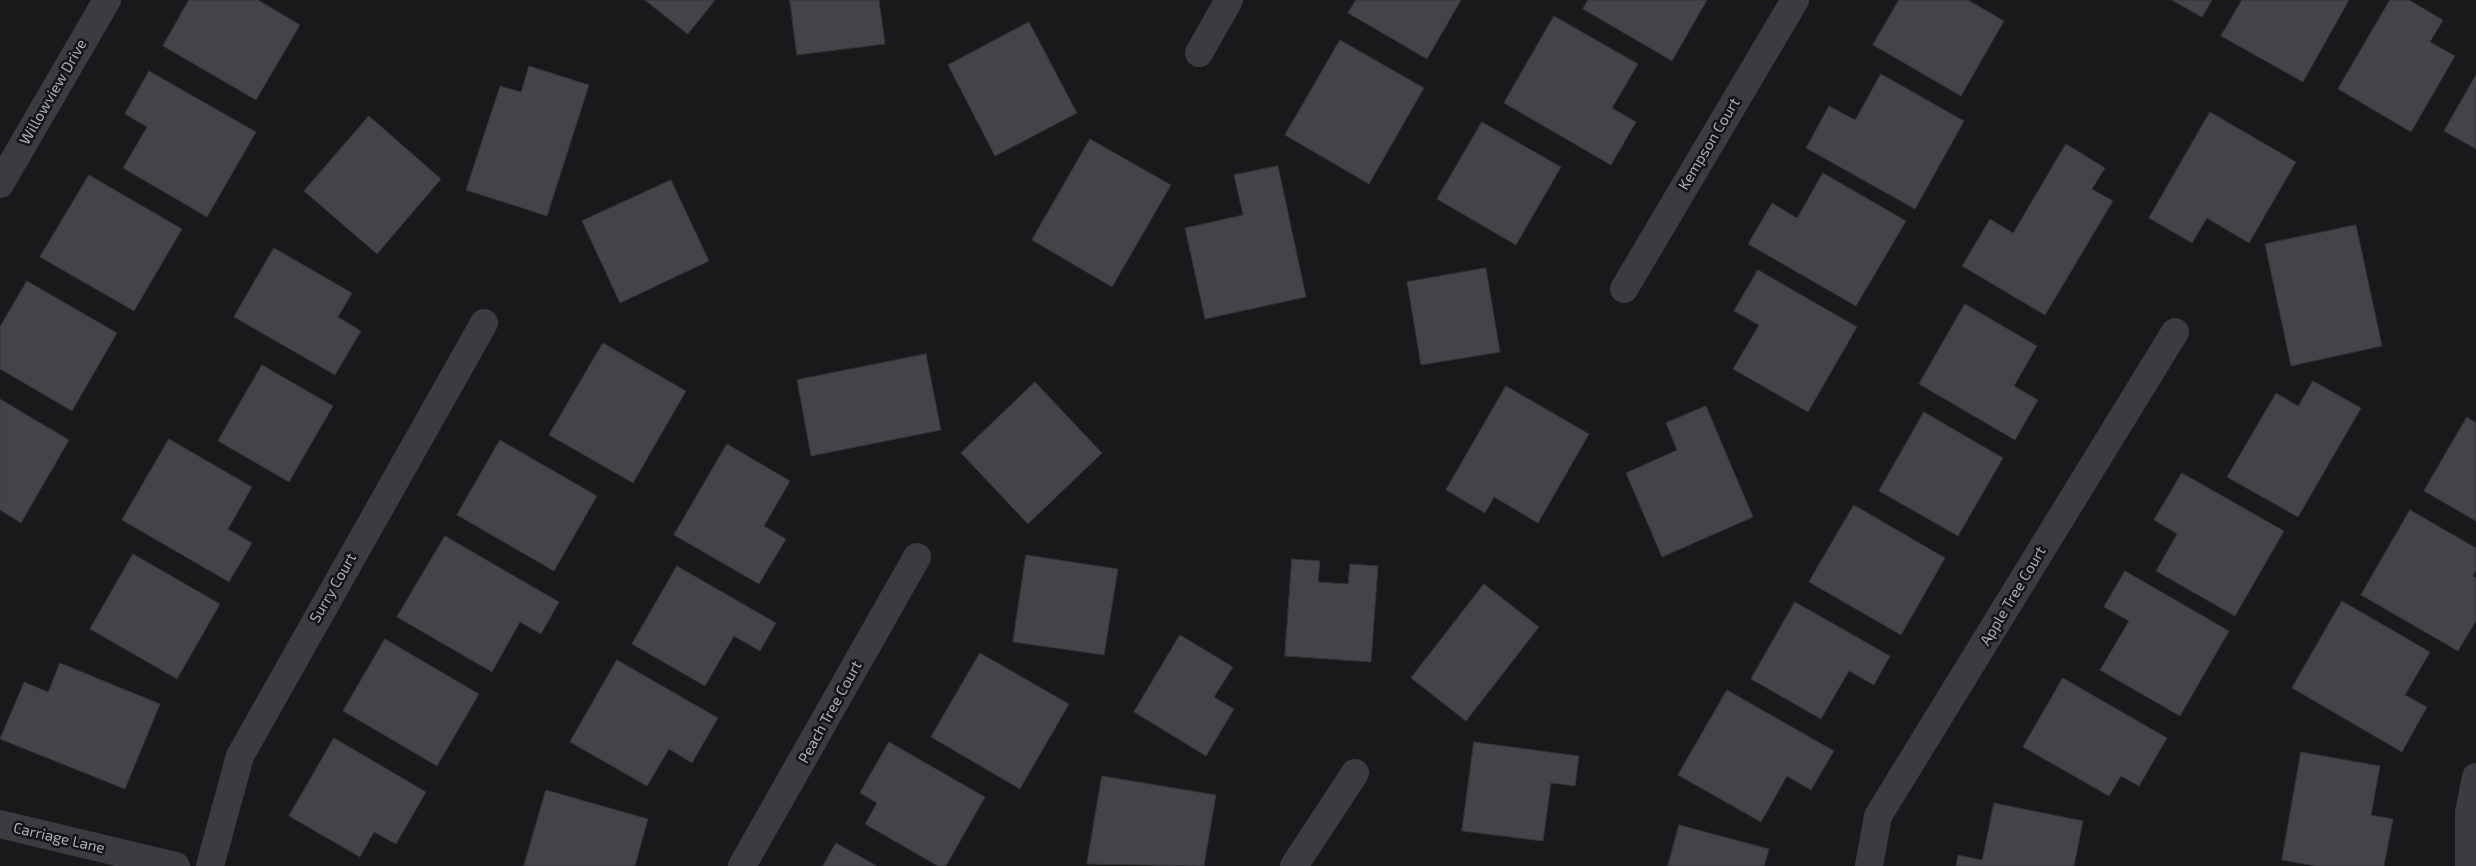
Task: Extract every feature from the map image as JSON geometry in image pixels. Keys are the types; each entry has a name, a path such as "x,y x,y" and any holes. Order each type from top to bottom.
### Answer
{"street":[{"name":"Willowview Drive","path":"0,184 107,0"},
{"path":"1199,53 1230,0"},
{"name":"Kempson Court","path":"1624,289 1795,0"},
{"name":"Surry Court","path":"210,866 240,756 484,322"},
{"name":"Apple Tree Court","path":"1869,866 1878,816 2175,332"},
{"name":"Peach Tree Court","path":"742,866 917,557"},
{"path":"1294,866 1355,772"},
{"path":"2469,866 2469,812 2476,777"},
{"name":"Carriage Lane","path":"0,824 176,866"}],"building":[{"path":"189,0 258,0 300,25 256,100 163,46"},
{"path":"645,0 715,0 688,34"},
{"path":"790,0 879,0 885,44 797,55"},
{"path":"1356,0 1461,0 1427,59 1348,13"},
{"path":"1588,0 1707,0 1672,61 1583,9"},
{"path":"1899,0 1968,0 2004,21 1961,96 1873,45"},
{"path":"2172,0 2212,0 2202,17"},
{"path":"2242,0 2349,0 2303,82 2221,36"},
{"path":"2390,0 2409,0 2443,20 2430,42 2455,56 2411,132 2338,89"},
{"path":"1554,16 1638,64 1612,108 1636,122 1611,165 1504,103"},
{"path":"1029,22 1077,113 995,156 948,65"},
{"path":"1340,40 1424,88 1369,184 1285,135"},
{"path":"529,66 589,85 547,216 466,190 500,86 521,92"},
{"path":"149,71 256,132 207,217 123,168 147,127 125,114"},
{"path":"1881,74 1964,121 1915,209 1806,148 1829,106 1855,120"},
{"path":"2476,75 2476,149 2444,131"},
{"path":"2210,112 2296,162 2249,243 2207,218 2192,243 2149,218"},
{"path":"369,116 441,179 377,254 304,191"},
{"path":"1482,122 1561,167 1516,245 1437,199"},
{"path":"1090,139 1171,185 1112,287 1032,240"},
{"path":"2066,144 2105,168 2092,189 2113,201 2045,315 1962,266 1990,219 2013,233"},
{"path":"1278,166 1306,297 1205,319 1185,228 1243,215 1234,175"},
{"path":"1823,173 1906,221 1856,306 1748,244 1772,203 1797,218"},
{"path":"89,175 182,229 134,311 40,257"},
{"path":"671,180 709,261 620,303 582,221"},
{"path":"2356,225 2382,346 2291,366 2265,244"},
{"path":"274,248 352,293 338,317 361,331 335,375 234,317"},
{"path":"1486,268 1500,352 1421,365 1407,282"},
{"path":"1758,270 1857,327 1808,412 1733,369 1759,325 1734,311"},
{"path":"27,281 117,333 72,411 0,369 0,327"},
{"path":"1965,304 2037,346 2014,386 2038,400 2015,440 1919,384"},
{"path":"603,343 686,391 633,483 549,435"},
{"path":"926,354 941,430 811,456 797,380"},
{"path":"262,365 333,406 289,482 218,441"},
{"path":"2313,381 2361,408 2298,517 2227,477 2276,393 2298,406"},
{"path":"1035,382 1102,453 1028,524 961,453"},
{"path":"1506,386 1589,434 1538,523 1494,497 1485,513 1446,490"},
{"path":"0,399 69,440 21,523 0,510"},
{"path":"1706,406 1753,517 1662,557 1626,473 1677,450 1666,423"},
{"path":"1924,412 2003,458 1958,536 1879,491"},
{"path":"2467,417 2476,423 2476,521 2424,491"},
{"path":"169,439 252,487 228,529 252,543 229,582 122,520"},
{"path":"500,440 597,496 554,571 457,515"},
{"path":"727,444 790,481 764,526 786,539 759,584 674,535"},
{"path":"2182,473 2284,531 2235,616 2156,571 2177,534 2154,520"},
{"path":"1854,505 1945,558 1901,635 1809,582"},
{"path":"2410,510 2476,548 2476,570 2473,576 2476,578 2476,621 2458,651 2361,595"},
{"path":"445,536 559,602 541,634 520,622 492,672 397,617"},
{"path":"133,554 220,604 177,679 90,629"},
{"path":"1026,555 1118,569 1104,655 1013,642"},
{"path":"1292,559 1320,561 1318,582 1348,584 1350,564 1378,566 1371,662 1285,656"},
{"path":"677,566 776,623 760,651 734,636 705,686 632,644"},
{"path":"2125,571 2229,631 2180,716 2100,670 2129,621 2104,607"},
{"path":"1484,584 1539,627 1466,721 1411,678"},
{"path":"2342,601 2430,652 2405,695 2427,707 2402,752 2292,688"},
{"path":"1795,602 1890,656 1874,685 1849,671 1821,719 1751,679"},
{"path":"1180,635 1233,667 1214,697 1234,709 1206,756 1134,712"},
{"path":"385,639 479,694 437,766 343,711"},
{"path":"980,653 1069,704 1020,789 931,737"},
{"path":"617,660 718,718 692,763 669,749 647,786 570,742"},
{"path":"60,663 160,704 125,789 0,739 24,682 48,692"},
{"path":"2063,678 2167,738 2139,786 2121,776 2109,796 2023,747"},
{"path":"1727,690 1834,751 1811,790 1787,776 1761,822 1678,775"},
{"path":"334,738 426,792 396,844 374,832 360,857 289,816"},
{"path":"889,742 985,797 946,866 938,866 865,824 877,803 860,793"},
{"path":"1474,742 1579,756 1575,786 1551,783 1543,841 1462,831"},
{"path":"2301,752 2380,766 2371,815 2393,819 2384,866 2316,866 2282,860"},
{"path":"1102,776 1216,795 1204,866 1087,864"},
{"path":"546,790 648,819 635,866 524,866"},
{"path":"1994,803 2083,821 2074,866 1956,866 1958,855 1982,860"},
{"path":"1679,825 1769,849 1764,866 1668,866"},
{"path":"836,843 877,866 823,866"}]}
